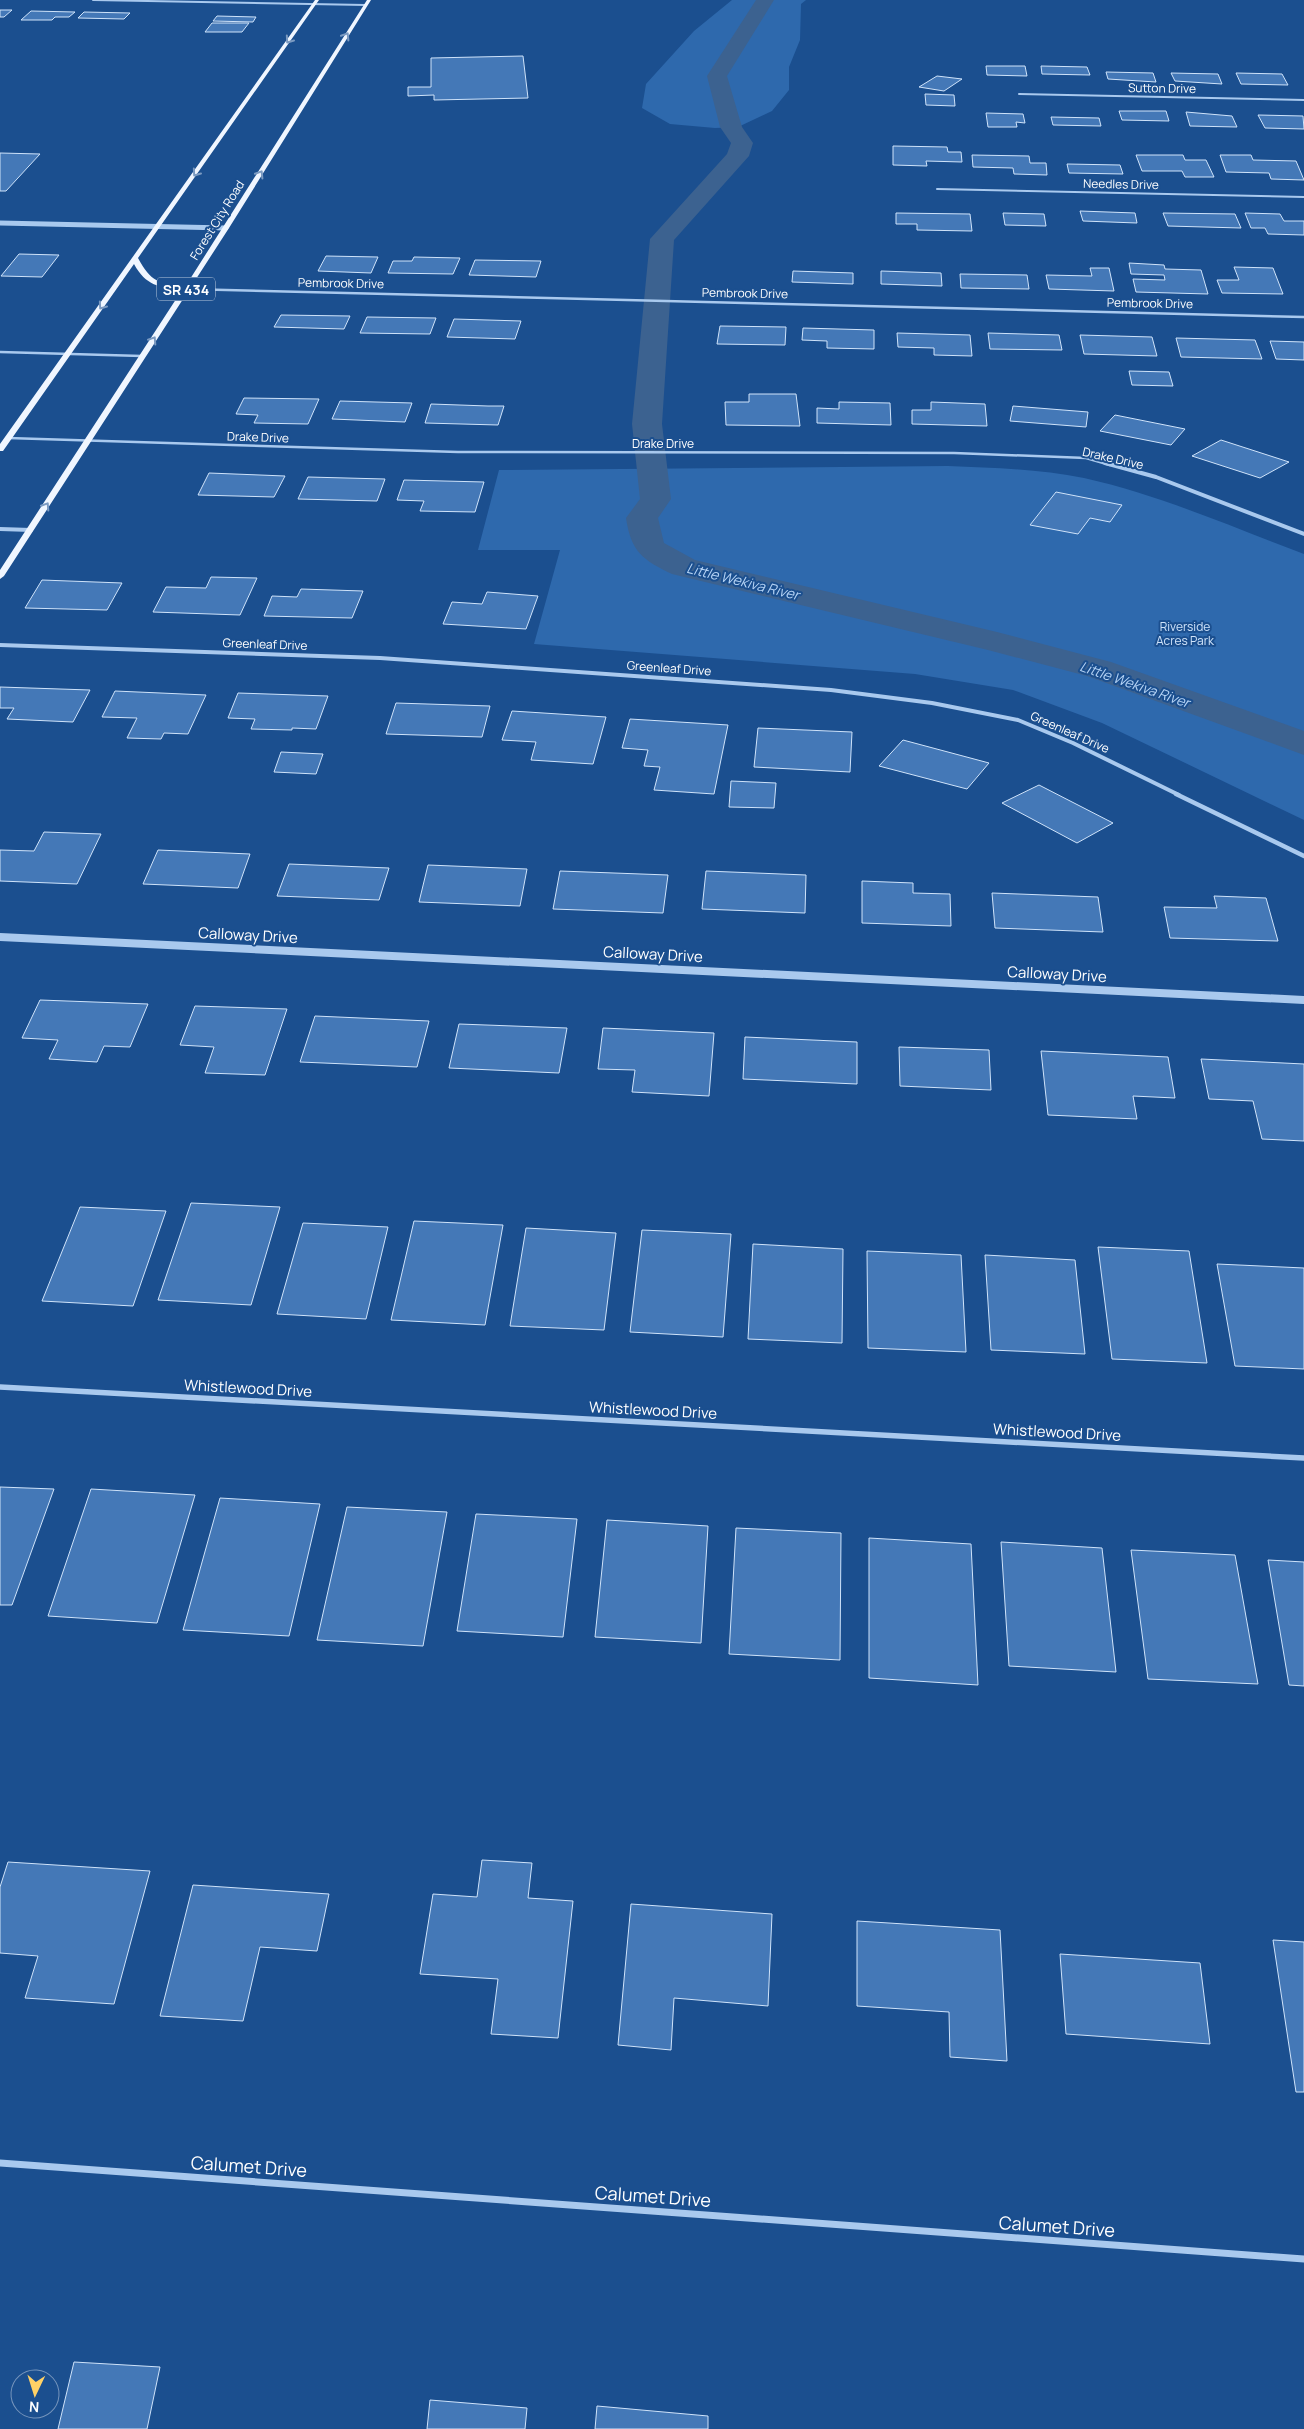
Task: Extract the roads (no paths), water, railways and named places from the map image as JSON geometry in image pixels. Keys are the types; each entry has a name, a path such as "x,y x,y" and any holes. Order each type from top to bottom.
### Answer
{"main road":[{"path":"0,449 136,259 315,2"},
{"name":"Forest City Road","path":"0,576 226,228 367,2"},
{"path":"136,259 144,276 161,285 186,289"}],"street":[{"path":"93,0 367,2"},
{"name":"Sutton Drive","path":"1019,94 1304,100"},
{"name":"Needles Drive","path":"937,189 1304,196"},
{"path":"0,223 226,228"},
{"name":"Pembrook Drive","path":"186,289 1304,317"},
{"path":"0,352 142,356"},
{"name":"Drake Drive","path":"8,438 458,452 962,453 1086,458 1156,477 1304,534"},
{"path":"0,529 31,530"},
{"name":"Greenleaf Drive","path":"0,645 380,658 831,690 932,703 1018,720 1073,743 1304,856"},
{"name":"Calloway Drive","path":"0,937 1304,1000"},
{"name":"Whistlewood Drive","path":"0,1387 1304,1458"},
{"name":"Calumet Drive","path":"0,2163 1304,2259"}],"waterway":[{"name":"Little Wekiva River","path":"765,0 717,76 731,127 742,143 738,156 662,239 647,424 656,499 642,518 649,545 659,555 684,567 997,642 1099,669 1304,744"}],"park label":[{"name":"Riverside Acres Park","path":"1185,633"}]}
